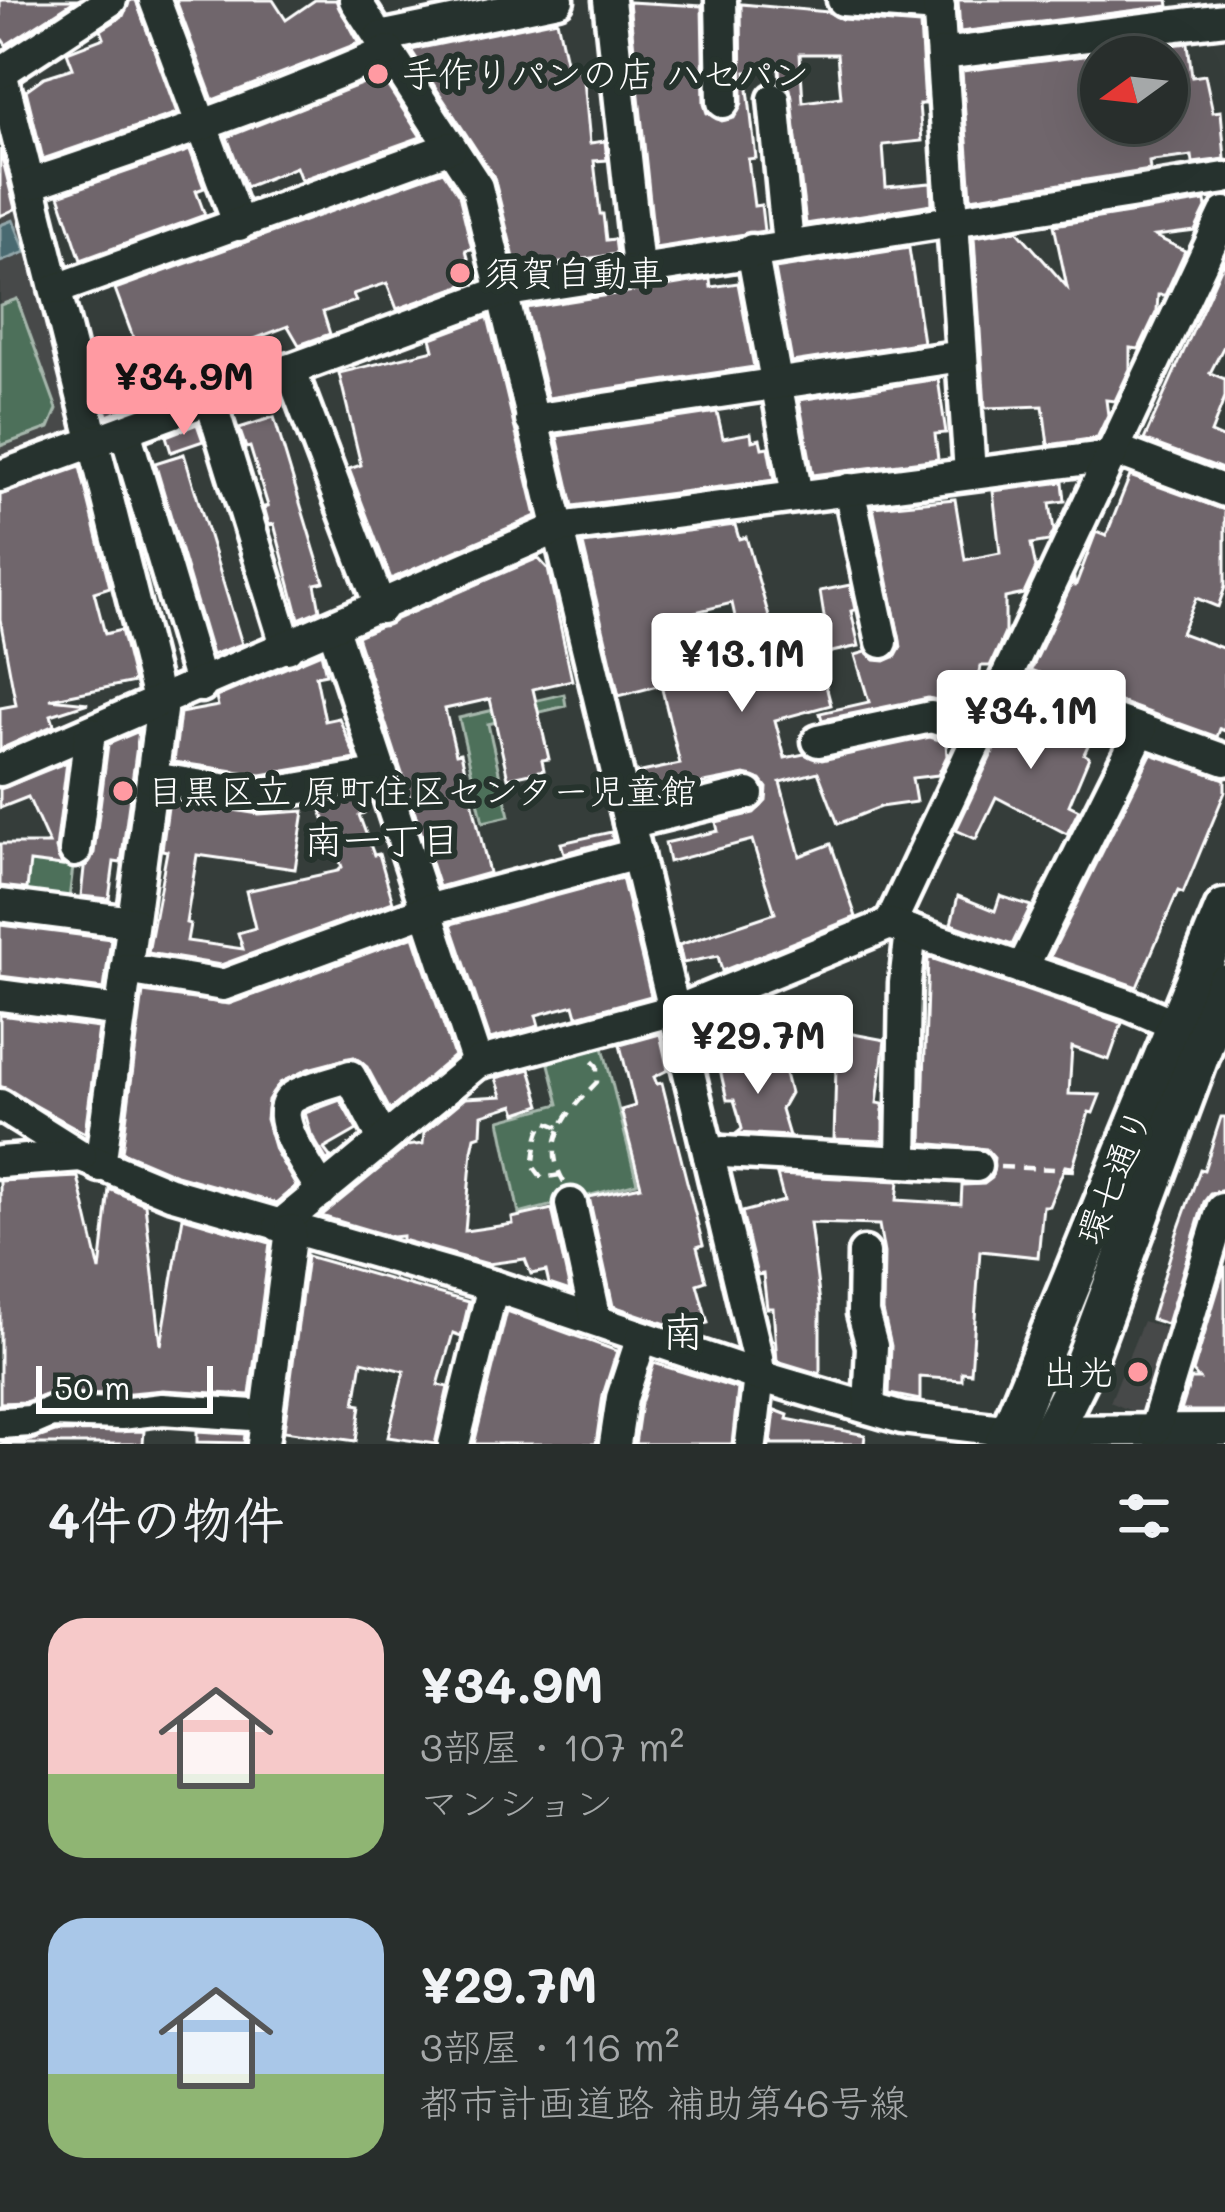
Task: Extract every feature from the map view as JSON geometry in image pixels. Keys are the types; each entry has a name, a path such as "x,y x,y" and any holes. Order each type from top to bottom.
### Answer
{"main road":[{"name":"環七通り","path":"1028,1437 1096,1333 1202,1035 1225,909"},
{"name":"環七通り","path":"1028,1437 1057,1319 1225,985"},
{"path":"1057,1319 1096,1333"}],"street":[{"path":"90,1161 120,1011 159,703 0,71 111,0"},
{"path":"155,0 239,225"},
{"path":"356,0 477,188 759,1376 752,1444"},
{"path":"31,184 302,90 384,44 498,6 558,0"},
{"path":"609,0 638,268"},
{"path":"721,0 723,102"},
{"path":"843,0 939,3 970,473"},
{"path":"942,54 1225,20"},
{"path":"773,99 788,245"},
{"path":"57,289 451,147"},
{"path":"0,476 501,292 1225,178"},
{"path":"902,1162 905,983 900,928 1005,680 1112,455 1215,257 1225,213"},
{"path":"752,250 797,496"},
{"path":"531,420 962,356"},
{"path":"290,369 381,608"},
{"path":"210,399 287,648"},
{"path":"125,431 201,686"},
{"path":"0,770 558,528 1127,454 1225,491"},
{"path":"850,489 882,642"},
{"path":"333,628 477,1063"},
{"path":"1005,680 1225,760"},
{"path":"818,741 932,717 981,733"},
{"path":"1022,969 1141,730"},
{"path":"75,851 90,732"},
{"path":"152,778 261,795 382,774"},
{"path":"629,823 748,794"},
{"path":"126,969 224,985 427,910 637,854"},
{"path":"0,904 132,922"},
{"path":"0,1423 30,1421 51,1412 121,1414 162,1409 271,1436 285,1228 322,1191 477,1063 673,1009 900,928 1202,1035"},
{"path":"0,995 120,1011"},
{"path":"322,1191 283,1123 283,1108 292,1097 350,1076 383,1139"},
{"path":"0,1105 90,1161 170,1193 493,1286 759,1376 902,1418 1028,1437 1225,1430"},
{"path":"710,1156 723,1152 976,1166"},
{"path":"0,1162 90,1161"},
{"path":"565,1190 596,1320"},
{"path":"1148,1434 1204,1260 1225,1210"},
{"path":"864,1253 863,1313 872,1346 869,1408"},
{"path":"454,1444 493,1286"},
{"path":"615,1444 622,1398 642,1336"}],"path":[{"path":"565,1190 555,1154 559,1127 599,1075 597,1066 569,1046 567,1038"},
{"path":"559,1127 547,1122 540,1125 533,1166 542,1178 565,1190"},
{"path":"976,1166 1078,1170"}],"shaded area":[{"path":"26,203 82,433 0,463 0,213"},
{"path":"1143,1321 1171,1330 1146,1417 1110,1402"}],"green space":[{"path":"17,299 57,409 49,428 0,446 0,305"},
{"path":"564,694 566,706 488,724 509,816 483,822 459,718"},
{"path":"29,862 73,867 68,907 25,901"},
{"path":"600,1035 637,1183 519,1214 500,1120 559,1104 545,1048"}],"water":[{"path":"13,220 26,252 0,262 0,225"}],"building":[{"path":"0,0 76,0 6,45 0,36"},
{"path":"130,0 136,0 177,113 43,159 26,90 44,77 73,68 67,52 104,38 101,30 123,16"},
{"path":"176,0 273,0 286,20 315,0 336,0 359,43 213,100"},
{"path":"958,0 1168,0 1169,6 960,32"},
{"path":"629,2 702,6 704,104 707,113 722,121 734,118 742,103 741,4 920,25 925,104 919,104 922,141 883,145 886,187 931,183 932,204 806,224 790,89 780,81 779,68 746,72 756,158 748,159 754,206 761,205 764,231 655,248","holes":["800,54 837,54 841,97 803,102"]},
{"path":"557,20 568,70 583,70 590,143 605,141 607,160 594,161 606,240 615,239 617,254 517,270 494,177 411,50"},
{"path":"1188,43 1192,77 1205,75 1213,112 1221,111 1225,159 1193,163 1192,156 1153,161 1150,170 971,198 962,71 1080,56 1080,144 1188,144"},
{"path":"381,76 421,137 301,180 296,167 246,187 227,137"},
{"path":"0,149 15,209 0,216"},
{"path":"190,150 204,188 196,191 205,215 81,260 59,195"},
{"path":"443,171 459,195 474,281 397,309 387,283 353,294 356,301 323,312 330,334 299,345 288,326 249,341 256,361 107,416 96,355 134,340 115,289"},
{"path":"1205,201 1195,231 1155,236 1185,251 1165,295 1158,295 1157,311 1139,349 1130,348 1130,369 1115,401 1106,400 1108,415 1097,438 1048,445 1043,406 985,408 974,237 1017,230 1067,287 1054,225"},
{"path":"909,248 923,342 792,362 775,269"},
{"path":"1225,259 1225,344 1210,373 1225,379 1225,397 1211,433 1225,439 1225,470 1144,440"},
{"path":"710,279 711,287 738,283 754,367 548,398 526,308"},
{"path":"488,317 536,516 391,579 349,469 361,465 339,373 434,350 431,338"},
{"path":"938,379 946,433 935,434 938,459 813,475 799,400"},
{"path":"717,412 723,438 751,433 752,441 760,439 762,448 768,447 774,480 573,506 557,436"},
{"path":"274,417 324,582 315,584 320,610 299,619 250,447 246,448 239,428"},
{"path":"197,424 203,441 171,452 166,436"},
{"path":"184,454 242,644 212,655 155,463"},
{"path":"80,467 110,587 94,592 105,634 121,630 134,682 50,699 88,703 51,715 54,725 0,749 0,708 16,705 0,619 0,495"},
{"path":"1130,476 1225,510 1225,587 1218,607 1196,598 1181,633 1225,649 1225,731 1220,729 1217,737 1031,670 1074,579 1075,587 1096,532 1106,536"},
{"path":"1063,482 1065,501 1050,503 1054,531 1049,541 1031,544 1036,568 1024,594 1005,598 1005,633 990,666 981,666 970,709 928,698 822,720 820,713 869,702 855,655 866,652 885,661 901,647 873,507 955,499 965,560 1000,553 993,491"},
{"path":"735,525 739,539 746,537 776,641 826,629 820,591 850,585 859,646 818,655 831,705 775,720 785,758 804,754 822,760 930,737 946,742 947,756 938,775 912,778 916,802 880,807 838,824 818,772 780,782 800,856 831,844 856,917 722,971 718,956 683,963 679,945 775,913 752,840 669,862 665,843 718,831 716,822 754,813 766,801 767,788 761,780 745,775 643,795 637,773 680,764 661,685 619,696 583,544","holes":["732,603 740,639 705,647 695,612"]},
{"path":"538,558 548,569 572,680 533,689 549,759 542,760 544,770 508,778 490,699 445,709 456,754 461,753 489,873 439,887 357,636"},
{"path":"321,653 326,674 316,676 325,721 339,718 356,759 261,775 174,762 180,713 218,706 216,697"},
{"path":"1015,705 1086,731 1083,738 1090,741 1084,754 1089,757 1069,805 1079,810 1067,834 996,797 976,839 956,830"},
{"path":"139,731 121,863 114,862 109,899 81,896 84,868 94,853 108,744"},
{"path":"1151,754 1225,779 1225,792 1137,987 1050,957"},
{"path":"67,762 56,849 62,866 30,862 27,889 0,886 0,844 49,844 28,797 0,808 0,789"},
{"path":"358,798 364,813 359,815 374,855 379,854 393,902 221,965 148,953 167,851 162,850 169,800 259,814 304,811 295,869 197,855 187,941 243,949 238,933 255,928 246,891 338,871 342,867 319,805"},
{"path":"611,832 613,840 564,853 561,843"},
{"path":"622,878 651,996 577,1016 574,1005 536,1015 539,1026 490,1039 451,924"},
{"path":"958,896 995,911 1000,896 1031,906 1012,945 951,924"},
{"path":"0,925 111,939 104,989 0,976"},
{"path":"414,936 454,1056 390,1110 367,1067 354,1057 308,1069 280,1083 268,1100 266,1119 275,1150 296,1186 276,1203 176,1175 122,1152 143,992 229,1004"},
{"path":"928,957 1122,1023 1109,1060 1072,1047 1069,1094 1100,1095 1093,1113 1089,1112 1073,1167 1065,1166 1049,1206 1043,1206 1038,1257 980,1251 971,1373 962,1372 962,1380 920,1377 920,1400 889,1394 891,1346 883,1311 884,1253 879,1225 810,1223 820,1303 820,1374 777,1361 773,1308 767,1308 763,1274 757,1275 742,1212 784,1201 777,1175 899,1181 897,1200 961,1204 962,1185 984,1184 992,1178 994,1158 986,1149 922,1143"},
{"path":"747,1004 758,1026 708,1050 697,1024"},
{"path":"0,1015 99,1028 85,1133 0,1086"},
{"path":"837,1031 885,1040 877,1103 883,1104 883,1141 834,1139"},
{"path":"660,1034 668,1070 654,1077 657,1084 662,1083 703,1245 697,1247 706,1281 697,1284 708,1323 688,1328 685,1318 666,1324 613,1306 589,1197 641,1186 621,1110 635,1106 620,1045"},
{"path":"758,1060 759,1067 782,1062 790,1093 781,1109 789,1136 737,1133 742,1129 739,1117 734,1100 727,1100 720,1069"},
{"path":"530,1069 541,1105 517,1113 514,1105 482,1115 481,1135 475,1137 472,1151 465,1231 513,1224 512,1218 552,1209 570,1291 549,1284 546,1271 531,1274 525,1259 488,1264 321,1216 407,1146 423,1144 424,1132 465,1098 502,1096 496,1078"},
{"path":"340,1100 357,1130 324,1149 331,1158 327,1161 305,1113"},
{"path":"1221,1117 1225,1117 1225,1190 1210,1194 1204,1202 1167,1324 1151,1319"},
{"path":"78,1177 100,1271 109,1189 145,1204 161,1345 183,1217 270,1243 250,1395 163,1390 52,1393 25,1402 0,1403 0,1181"},
{"path":"307,1256 469,1302 461,1336 453,1333 438,1385 448,1387 435,1444 388,1437 404,1371 362,1361 355,1404 361,1405 356,1441 284,1431"},
{"path":"1225,1266 1225,1411 1181,1411 1191,1379 1199,1379 1193,1372"},
{"path":"507,1311 617,1351 603,1395 596,1444 474,1444"},
{"path":"654,1363 738,1389 732,1444 635,1444"},
{"path":"775,1410 788,1415 787,1419 865,1435 864,1444 771,1444"},
{"path":"144,1431 143,1444 0,1444 55,1432"},
{"path":"197,1431 245,1434 244,1443 197,1442"}],"place":[{"name":"手作りパンの店 ハセパン","path":"378,74"},
{"name":"須賀自動車","path":"460,273"},
{"name":"目黒区立 原町住区センター児童館","path":"123,791"},
{"name":"出光","path":"1138,1372"}],"district":[{"name":"南一丁目","path":"382,840"},
{"name":"南","path":"683,1332"}]}
